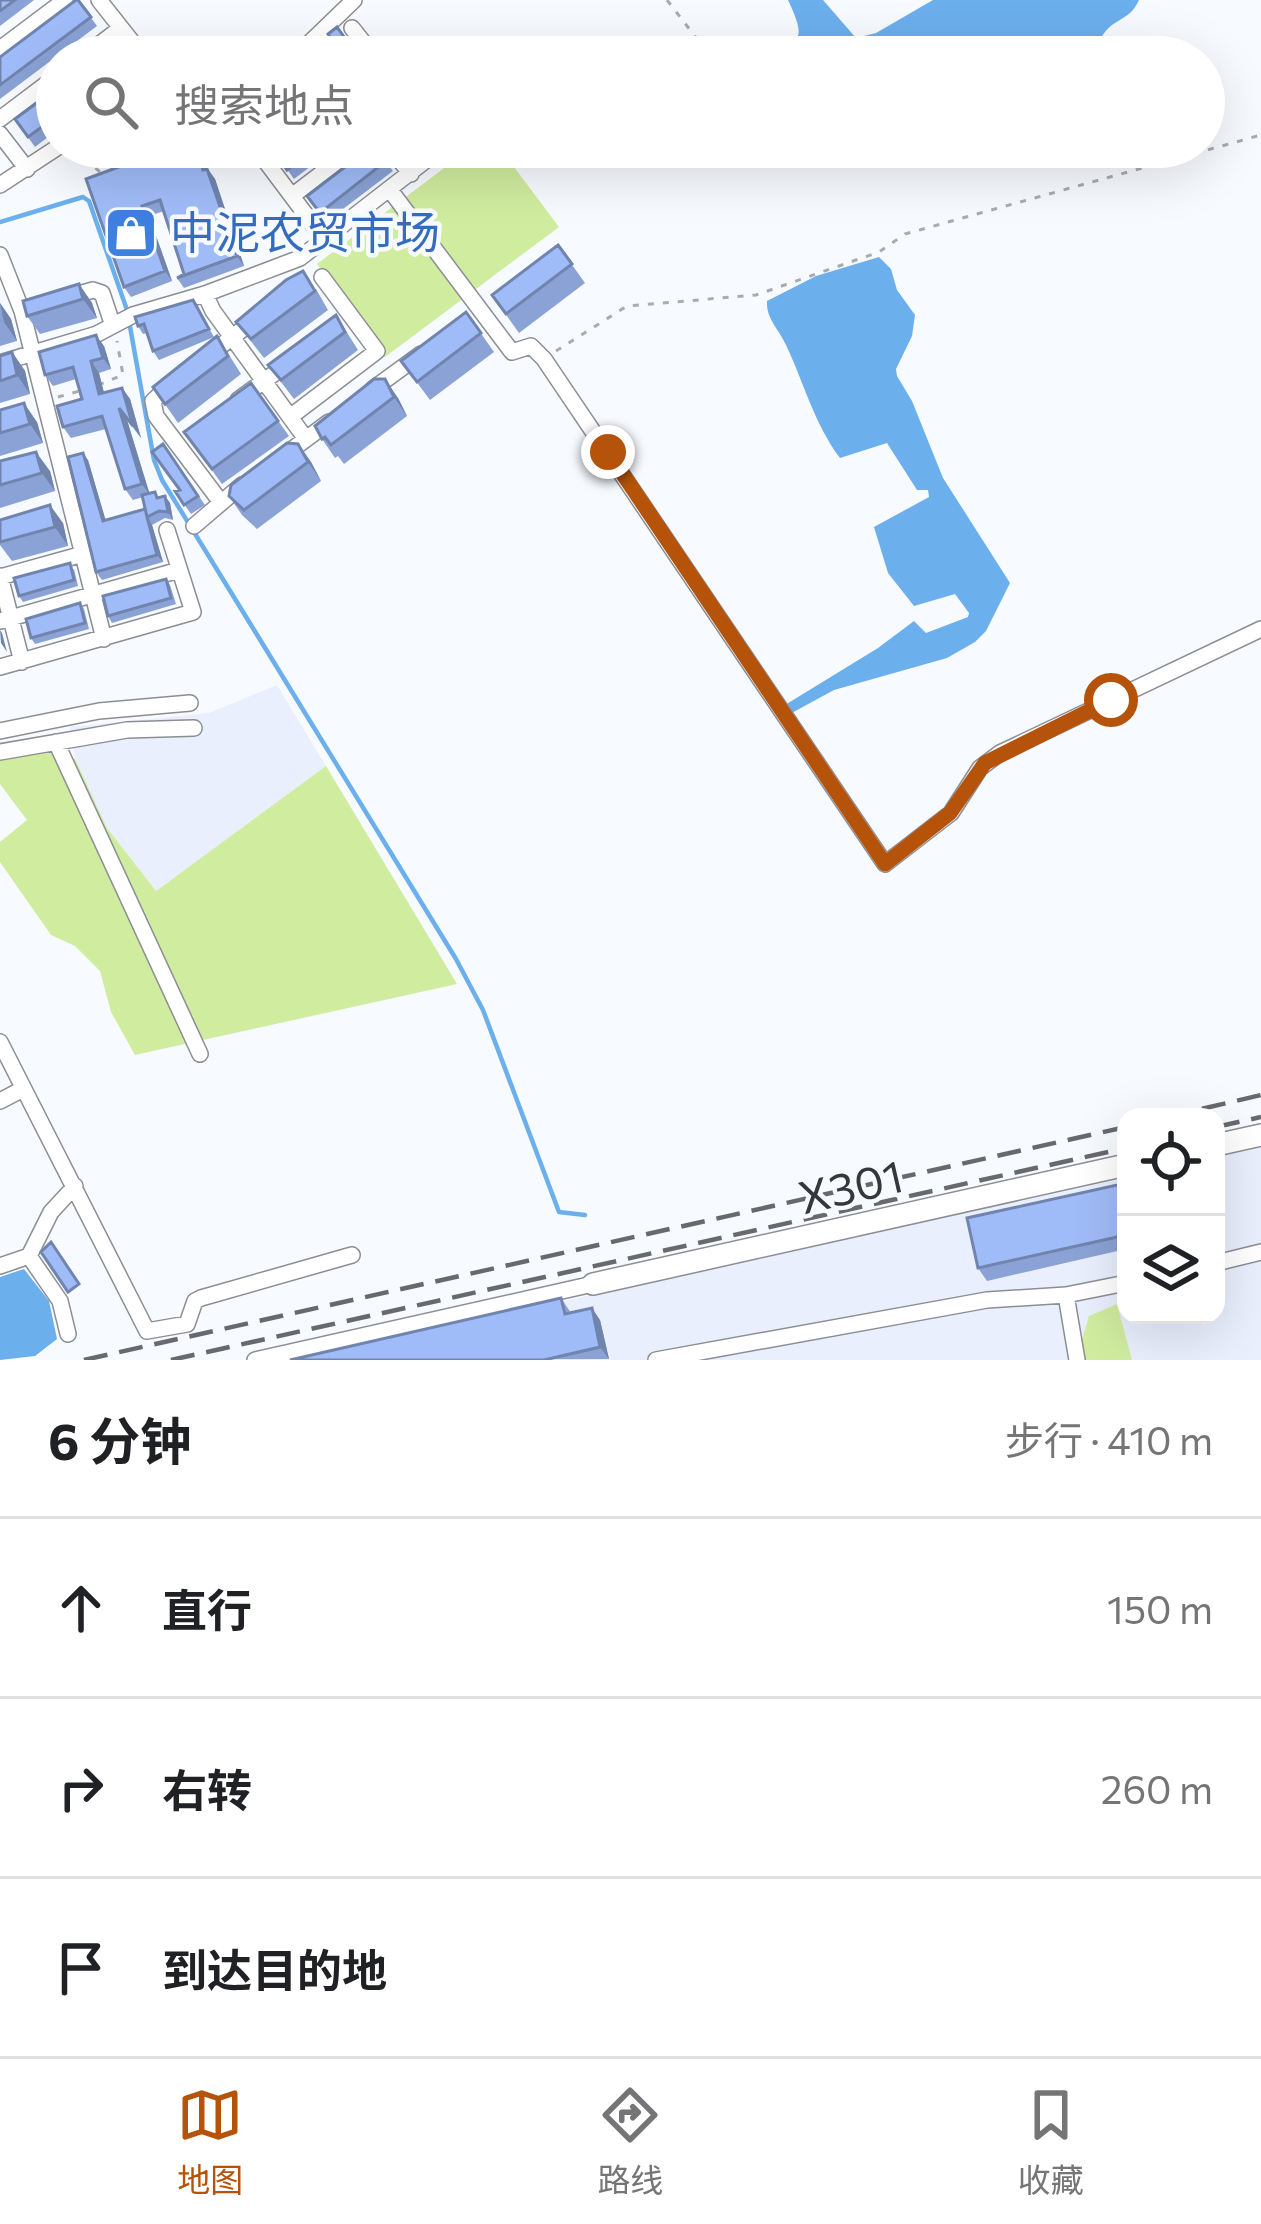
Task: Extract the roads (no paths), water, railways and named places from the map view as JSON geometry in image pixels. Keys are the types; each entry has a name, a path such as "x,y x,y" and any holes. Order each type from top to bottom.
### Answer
{"main road":[{"path":"1225,1143 1261,1135"},
{"name":"X301","path":"593,1284 1117,1168"}],"street":[{"path":"0,49 65,0"},
{"path":"99,0 127,36"},
{"path":"317,36 354,0"},
{"path":"111,36 121,28"},
{"path":"352,28 358,36"},
{"path":"0,119 36,92"},
{"path":"0,134 27,169"},
{"path":"0,185 36,163"},
{"path":"274,168 324,239"},
{"path":"292,196 329,168"},
{"path":"406,168 411,175"},
{"path":"0,363 97,334 122,320 284,265 420,168"},
{"path":"390,190 512,352 531,346 544,358 885,864 950,813 980,768 1000,753 1261,629"},
{"path":"0,256 33,353 104,639"},
{"path":"290,417 377,351 322,277"},
{"path":"0,307 93,290 102,293 122,320"},
{"path":"205,294 231,338 306,439"},
{"path":"465,323 499,298"},
{"path":"201,361 269,310"},
{"path":"334,329 351,316"},
{"path":"360,399 430,347"},
{"path":"229,407 299,356"},
{"path":"186,373 153,401 156,416 220,501"},
{"path":"23,413 45,404"},
{"path":"272,464 342,412"},
{"path":"178,445 195,433"},
{"path":"39,461 58,456"},
{"path":"194,526 254,476"},
{"path":"53,511 70,506"},
{"path":"0,668 193,612 167,530"},
{"path":"22,662 6,620 0,577 83,554"},
{"path":"6,620 179,570"},
{"path":"0,731 99,711 190,703"},
{"path":"0,752 127,730 194,728"},
{"path":"56,742 200,1054"},
{"path":"0,1042 147,1331 187,1324 195,1301 201,1298 352,1255"},
{"path":"0,1101 23,1089"},
{"path":"0,1266 29,1256 51,1212 75,1186"},
{"path":"1225,1261 1261,1252"},
{"path":"29,1256 60,1301 68,1334"},
{"path":"254,1360 593,1284"},
{"path":"656,1360 987,1300 1066,1295 1117,1285"},
{"path":"1066,1295 1077,1360"}],"water":[{"path":"788,0 823,0 854,36 797,36"},
{"path":"933,0 1139,0 1103,36 864,36"},
{"path":"879,257 891,269 897,290 915,315 897,376 943,478 1010,583 986,631 975,642 947,658 834,690 788,715 785,705 914,621 926,633 969,613 955,594 914,606 888,573 874,527 929,497 928,490 917,490 887,443 840,458 769,313 767,301 816,276"},
{"path":"24,1269 49,1301 57,1339 35,1356 0,1360 0,1277"}],"waterway":[{"path":"0,222 83,197 89,201 127,310 154,460 162,480 456,959 483,1010 559,1212 585,1215"}],"railway":[{"path":"1205,1108 1261,1095"},
{"path":"1225,1125 1261,1117"},
{"path":"84,1360 1117,1129"},
{"path":"171,1360 1117,1150"}],"place":[{"name":"中泥农贸市场","path":"131,233"}]}
